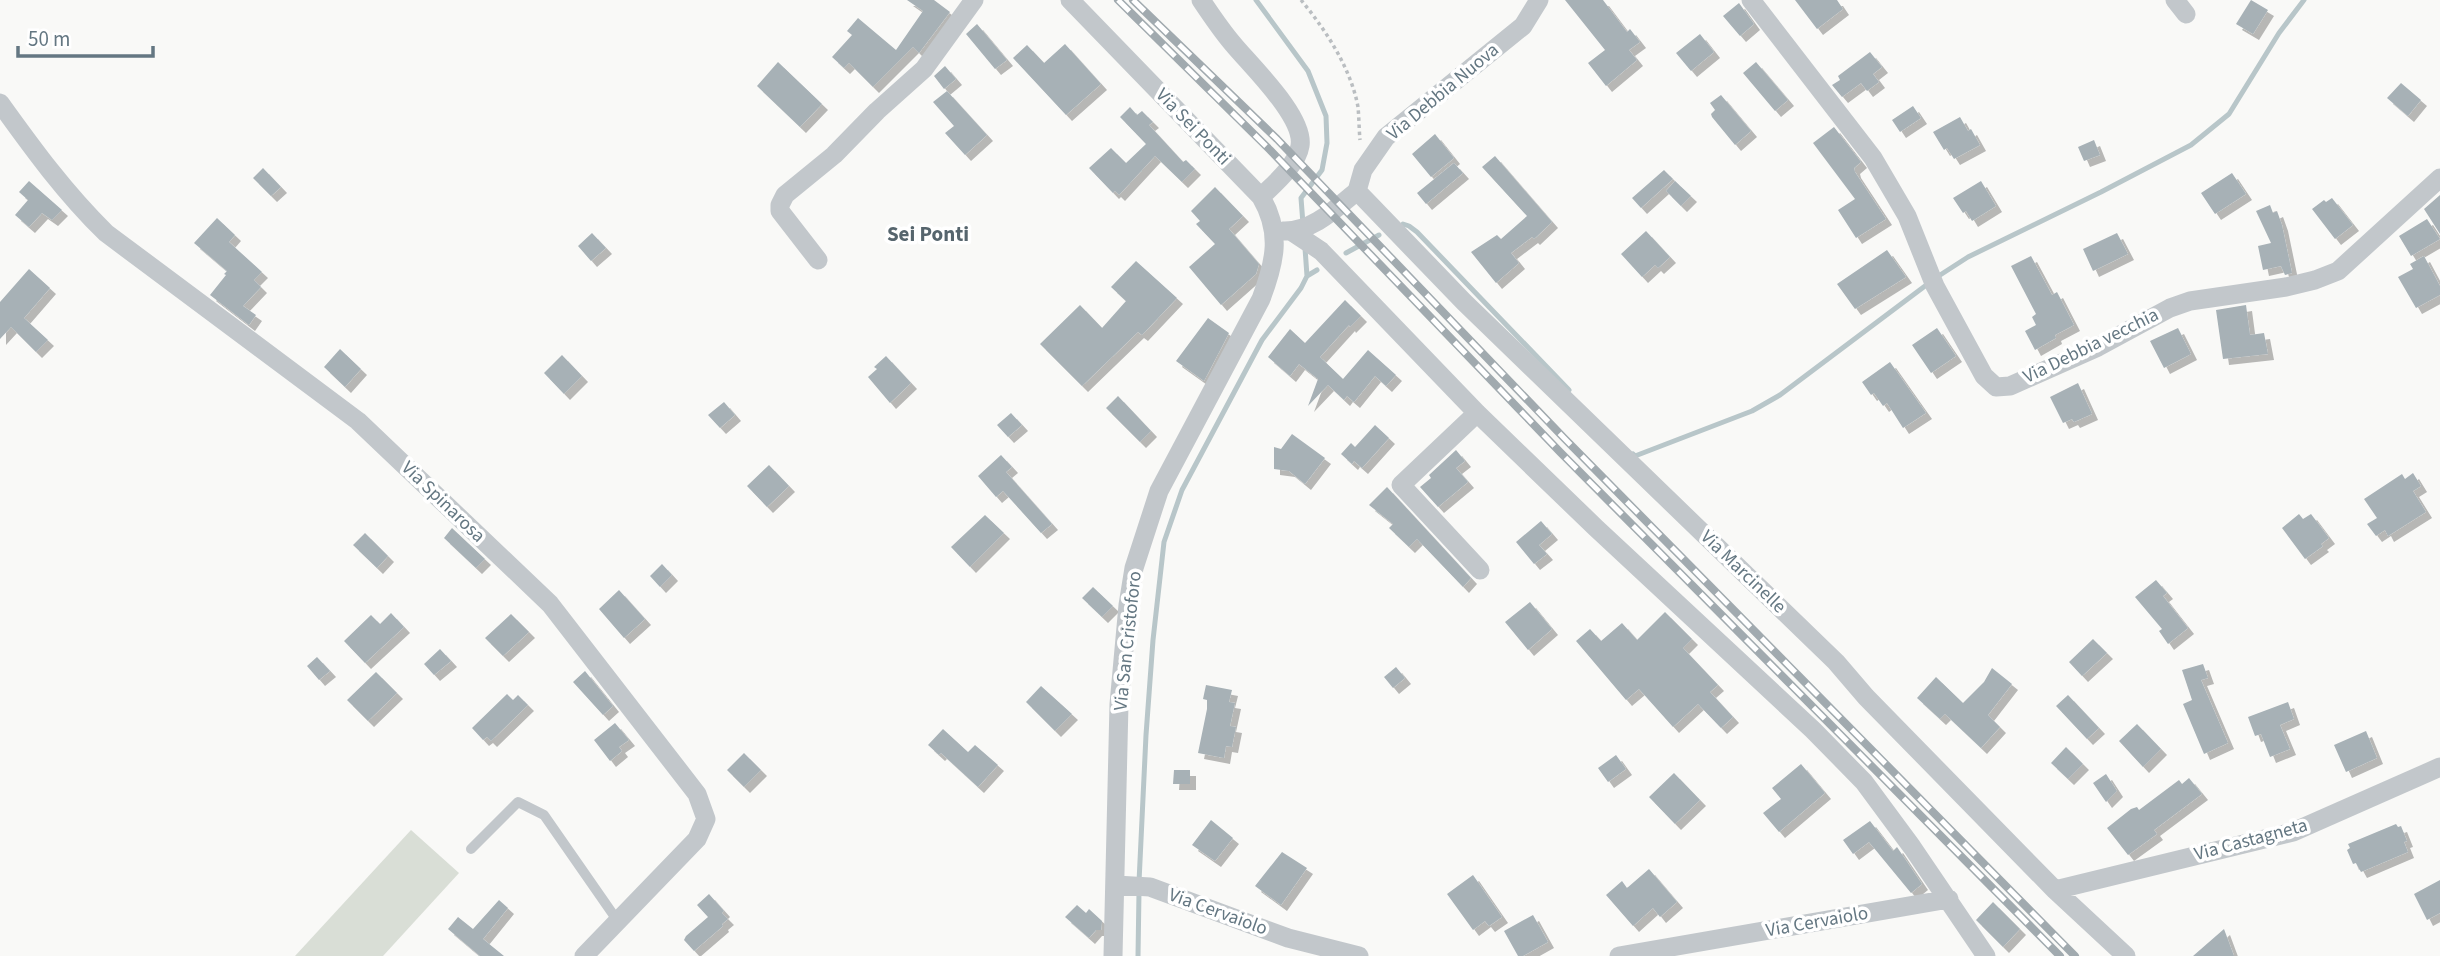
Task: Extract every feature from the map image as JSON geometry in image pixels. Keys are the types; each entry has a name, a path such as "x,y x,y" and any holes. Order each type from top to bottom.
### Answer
{"street":[{"path":"818,260 780,211 785,195 834,155 877,111 924,69 974,0"},
{"name":"Via Sei Ponti","path":"1070,0 1261,197 1283,231 1271,273"},
{"path":"1201,0 1282,102 1296,124 1301,142 1298,155 1261,197"},
{"name":"Via Debbia Nuova","path":"1357,191 1363,170 1386,137 1523,26 1539,0"},
{"name":"Via Debbia vecchia","path":"1751,0 1890,183 1907,216 1933,281 1984,376 1996,387 2010,386 2098,347 2170,307 2190,301 2286,287 2338,271 2440,178"},
{"name":"Via Spinarosa","path":"0,103 46,166 106,233 358,421 550,604 698,794 706,819 698,839 584,956"},
{"path":"1283,231 1319,221 1357,191"},
{"name":"Via Marcinelle","path":"1357,191 1522,359 1836,662 1866,697 2055,890 2126,956"},
{"path":"1283,231 1321,251 1477,413 1813,730 1864,782 1986,956"},
{"name":"Via San Cristoforo","path":"1114,956 1121,886 1119,704 1134,568 1159,491 1251,319 1271,273"},
{"path":"1477,413 1401,485 1480,570"},
{"name":"Via Castagneta","path":"2055,890 2293,832 2440,767"},
{"name":"Via Cervaiolo","path":"1121,886 1150,887 1288,938 1359,956"},
{"name":"Via Cervaiolo","path":"1619,956 1949,900"}],"lane":[{"path":"471,849 518,802 544,815 617,920"}],"path":[{"path":"1301,0 1318,21 1344,68 1357,105 1363,170"}],"shaded area":[{"path":"411,830 459,873 383,956 295,956"}],"building":[{"path":"907,0 934,0 950,12 919,53 913,47 873,87 849,63 844,68 832,57 852,35 847,31 858,18 896,50 923,11"},
{"path":"1565,0 1603,0 1627,32 1630,29 1640,42 1629,50 1637,60 1606,86 1588,63 1605,50"},
{"path":"1795,0 1837,0 1843,9 1817,29"},
{"path":"2251,0 2268,10 2253,34 2236,24"},
{"path":"1739,3 1754,24 1740,36 1723,16"},
{"path":"977,24 1007,60 995,69 966,34"},
{"path":"1700,34 1714,52 1691,71 1676,53"},
{"path":"1065,44 1101,84 1066,115 1013,58 1027,45 1044,63"},
{"path":"1870,52 1882,67 1873,74 1879,82 1867,91 1861,83 1842,97 1832,85 1840,80 1838,76"},
{"path":"778,62 822,104 800,127 757,86"},
{"path":"1756,62 1788,100 1775,111 1743,73"},
{"path":"945,66 956,79 944,89 934,76"},
{"path":"2401,83 2421,100 2408,116 2387,98"},
{"path":"947,91 987,135 965,155 945,133 954,126 933,102"},
{"path":"1721,95 1751,131 1735,145 1711,114 1715,110 1710,103"},
{"path":"1913,106 1921,118 1900,132 1892,120"},
{"path":"1130,107 1137,115 1142,111 1153,122 1149,125 1183,162 1186,160 1195,169 1182,182 1155,156 1119,195 1115,191 1113,193 1089,168 1111,148 1126,163 1146,144 1120,117"},
{"path":"1960,117 1980,145 1954,159 1947,148 1944,150 1933,132"},
{"path":"1834,127 1861,162 1854,168 1855,172 1886,219 1856,238 1838,210 1855,199 1813,143"},
{"path":"1435,134 1454,158 1431,177 1412,154"},
{"path":"2094,140 2100,155 2084,161 2078,147"},
{"path":"1495,156 1552,222 1534,239 1532,237 1511,253 1519,263 1496,283 1471,252 1497,235 1501,239 1527,216 1482,167"},
{"path":"1454,163 1463,173 1426,204 1417,193"},
{"path":"263,168 281,187 271,196 253,178"},
{"path":"1664,170 1673,179 1641,208 1632,198"},
{"path":"2232,173 2246,194 2215,214 2201,193"},
{"path":"29,181 62,210 52,220 42,213 29,227 15,215 28,200 19,192"},
{"path":"1675,181 1691,196 1681,206 1666,191"},
{"path":"1981,181 1996,206 1972,221 1953,198"},
{"path":"1215,187 1243,216 1229,229 1259,264 1256,274 1221,305 1189,267 1215,244 1196,224 1200,221 1191,211"},
{"path":"2440,195 2440,234 2424,209"},
{"path":"2332,198 2353,225 2335,239 2312,209 2324,200 2326,202"},
{"path":"2270,205 2273,213 2277,211 2282,225 2292,273 2285,275 2281,266 2263,270 2258,246 2271,243 2256,211"},
{"path":"217,218 235,235 229,242 262,272 254,280 261,287 243,306 256,315 249,325 210,295 227,271 194,243"},
{"path":"2427,219 2440,239 2411,256 2399,236"},
{"path":"1646,231 1670,257 1658,268 1655,265 1642,277 1621,254"},
{"path":"592,233 606,248 591,261 578,246"},
{"path":"2117,233 2128,254 2093,271 2083,249"},
{"path":"1887,250 1906,277 1855,309 1837,284"},
{"path":"2031,256 2052,295 2057,292 2074,325 2035,350 2025,331 2036,325 2032,317 2036,314 2011,266"},
{"path":"2424,256 2440,286 2440,295 2416,308 2398,277 2413,269 2410,264"},
{"path":"1136,261 1177,298 1142,335 1138,332 1082,386 1040,344 1080,305 1102,328 1126,301 1111,287"},
{"path":"29,269 50,288 24,318 48,340 36,352 11,327 0,339 0,302"},
{"path":"1345,300 1361,316 1350,327 1349,325 1320,357 1343,379 1368,350 1396,375 1386,386 1375,376 1354,402 1347,396 1344,400 1328,385 1308,406 1318,379 1299,364 1290,376 1268,357 1290,329 1305,343"},
{"path":"2246,305 2250,335 2264,333 2268,354 2223,359 2216,310"},
{"path":"1208,318 1229,333 1204,381 1176,361"},
{"path":"1937,328 1956,356 1931,373 1912,345"},
{"path":"2178,328 2191,354 2164,368 2150,341"},
{"path":"340,349 361,369 345,387 324,367"},
{"path":"562,355 582,376 564,394 544,373"},
{"path":"886,356 911,383 890,403 868,377"},
{"path":"1890,362 1926,413 1903,428 1887,403 1883,406 1862,382"},
{"path":"2078,383 2092,414 2074,422 2072,419 2063,423 2050,397"},
{"path":"1118,396 1151,431 1140,442 1106,408"},
{"path":"724,402 735,415 720,428 708,415"},
{"path":"1011,413 1022,425 1008,437 997,425"},
{"path":"1375,425 1389,438 1362,468 1354,461 1352,464 1341,454 1351,443 1355,447"},
{"path":"1292,434 1325,458 1305,484 1289,471 1274,469 1274,447 1281,449"},
{"path":"1456,450 1465,461 1456,468 1468,482 1438,507 1420,487"},
{"path":"1001,455 1012,467 1006,472 1052,524 1041,533 1003,491 996,497 978,476"},
{"path":"769,465 789,486 767,507 747,486"},
{"path":"2413,473 2421,486 2413,491 2426,512 2388,536 2385,530 2376,536 2367,524 2377,518 2364,499 2402,474 2405,479"},
{"path":"1387,487 1471,578 1463,587 1417,539 1409,547 1389,528 1393,524 1369,505"},
{"path":"2299,514 2303,519 2311,514 2329,538 2305,559 2282,528"},
{"path":"985,515 1004,533 970,567 951,547"},
{"path":"1541,521 1552,534 1539,545 1547,554 1534,564 1516,542"},
{"path":"452,528 485,559 476,568 444,538"},
{"path":"365,533 388,556 377,568 353,545"},
{"path":"662,564 672,575 660,587 650,576"},
{"path":"2156,580 2167,593 2163,596 2188,628 2168,644 2159,631 2162,629 2135,597"},
{"path":"1093,587 1113,606 1102,617 1082,598"},
{"path":"619,590 645,619 624,638 599,609"},
{"path":"1530,602 1552,629 1528,650 1505,622"},
{"path":"1665,612 1692,639 1683,648 1718,685 1710,692 1733,717 1721,728 1698,704 1673,727 1639,689 1626,700 1576,641 1590,629 1601,641 1622,623 1637,640"},
{"path":"391,613 404,627 365,663 344,641 371,615 380,624"},
{"path":"511,614 529,632 503,656 485,638"},
{"path":"2093,639 2107,653 2082,676 2069,662"},
{"path":"440,649 451,661 434,675 424,664"},
{"path":"317,657 330,671 319,680 307,666"},
{"path":"2203,664 2208,678 2201,680 2228,743 2204,754 2183,704 2192,700 2182,670"},
{"path":"1396,667 1405,678 1393,688 1384,677"},
{"path":"1992,668 2012,684 1988,715 2000,727 1981,748 1945,714 1940,719 1917,698 1936,677 1963,703 1984,682"},
{"path":"585,671 613,706 603,715 573,682"},
{"path":"376,672 397,693 368,721 347,700"},
{"path":"1206,685 1232,690 1229,702 1235,703 1230,726 1236,727 1232,747 1226,746 1224,758 1198,753 1207,709 1207,700 1203,699"},
{"path":"1041,686 1072,714 1055,731 1026,702"},
{"path":"507,694 513,700 518,695 528,705 491,741 487,737 483,740 472,728"},
{"path":"2068,695 2099,728 2087,739 2056,706"},
{"path":"2288,702 2294,719 2280,725 2290,749 2270,757 2261,734 2255,736 2248,717"},
{"path":"615,723 629,740 619,747 622,751 610,761 594,740"},
{"path":"2137,724 2161,749 2143,767 2119,741"},
{"path":"943,729 968,752 975,745 998,765 978,787 941,753 939,755 928,745"},
{"path":"2366,731 2377,758 2346,772 2334,745"},
{"path":"2066,747 2083,764 2068,779 2051,763"},
{"path":"744,753 761,770 744,787 727,770"},
{"path":"1616,755 1626,769 1608,782 1598,768"},
{"path":"1801,764 1825,793 1779,832 1763,813 1781,799 1772,788"},
{"path":"1174,770 1190,770 1190,784 1173,784"},
{"path":"1674,773 1700,800 1675,824 1649,797"},
{"path":"2106,774 2117,791 2106,802 2093,783"},
{"path":"2189,778 2202,794 2154,830 2157,834 2128,855 2107,828 2131,809 2137,807 2139,810 2179,780 2182,784"},
{"path":"1211,820 1233,838 1215,861 1192,845"},
{"path":"1870,821 1893,851 1897,847 1922,884 1911,893 1869,842 1853,854 1843,840"},
{"path":"2396,824 2401,826 2408,852 2361,872 2356,863 2353,864 2347,850 2350,848 2348,844"},
{"path":"1282,852 1307,868 1281,905 1255,886"},
{"path":"1649,869 1677,902 1660,917 1653,908 1633,926 1606,895 1622,881 1627,888"},
{"path":"1473,875 1502,917 1489,926 1485,921 1473,930 1447,894"},
{"path":"2440,880 2440,913 2427,920 2414,894"},
{"path":"709,894 728,919 694,951 684,940 708,917 697,905"},
{"path":"499,900 508,908 483,939 504,956 480,956 448,929 458,917 473,929"},
{"path":"1993,902 2020,929 2003,947 1976,920"},
{"path":"1077,905 1086,913 1089,909 1102,921 1101,930 1096,930 1089,938 1065,917"},
{"path":"1533,915 1548,942 1523,956 1518,956 1504,931"},
{"path":"2224,929 2234,956 2193,956"}],"waterway":[{"path":"1256,0 1308,71 1326,116 1327,143 1322,170 1301,198 1303,224"},
{"path":"1937,277 1968,257 2191,145 2229,114 2279,33 2304,0"},
{"path":"1403,224 1417,232 1569,390"},
{"path":"1346,253 1379,235"},
{"path":"1139,882 1146,735 1164,542 1182,490 1262,340 1307,276 1305,248"},
{"path":"1307,276 1317,270"},
{"path":"1633,454 1635,456 1752,411 1780,395 1929,283"},
{"path":"1138,956 1139,892"}],"railway":[{"path":"1118,0 1270,150 1560,452 2060,956"},
{"path":"1133,0 1277,139 1564,438 2075,956"}],"district":[{"name":"Sei Ponti","path":"928,234"}]}
